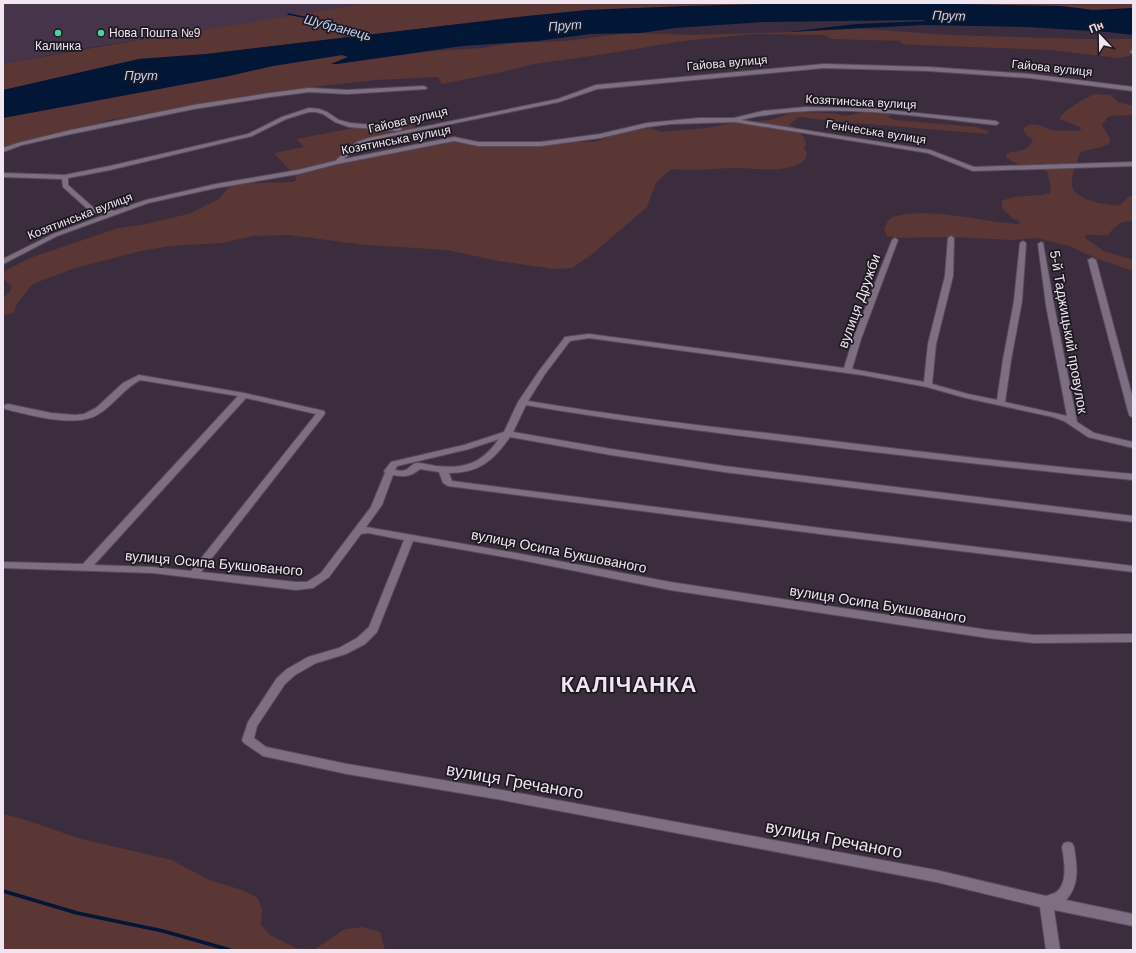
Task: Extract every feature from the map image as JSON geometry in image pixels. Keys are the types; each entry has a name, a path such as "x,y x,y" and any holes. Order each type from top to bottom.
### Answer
{"street":[{"name":"Гайова вулиця","path":"337,162 359,143 371,139 559,100 596,86 824,66 929,69 1030,76 1133,89"},
{"path":"3,150 20,144 71,132 194,107 270,95 324,89 347,92 424,88"},
{"name":"Козятинська вулиця","path":"3,262 56,235 146,202 188,192 298,172 337,162 454,139 478,144 541,144 600,136 647,125 671,122 734,120 781,111 845,109 996,123"},
{"path":"3,175 65,177 135,163 250,135 284,118 309,110 325,112 337,121 349,125 412,130"},
{"name":"Генічеська вулиця","path":"734,120 930,152 973,169 1133,164"},
{"path":"65,177 65,186 94,212 107,211 114,213"},
{"path":"928,385 932,344 948,276 951,238"},
{"name":"вулиця Дружби","path":"847,371 857,339 895,240"},
{"path":"1001,404 1007,360 1018,301 1023,243"},
{"name":"5-й Таджицький провулок","path":"1041,244 1040,250 1073,424"},
{"path":"1092,260 1133,416"},
{"path":"388,471 406,475 411,473 418,466 462,471 488,458 497,451 508,434 522,402 556,353 568,339 589,336 847,371 928,385 966,396 1055,415 1067,420 1090,435 1133,445"},
{"path":"8,407 35,413 78,418 93,414 119,390 131,381 139,378 244,395 321,413 194,574"},
{"path":"86,567 244,395"},
{"path":"522,402 574,411 750,434 1003,465 1133,477"},
{"path":"358,531 376,506 388,471 394,464 466,448 508,434 611,452 724,469 1133,519"},
{"path":"443,470 448,483 828,532 1133,569"},
{"name":"вулиця Осипа Букшованого","path":"3,565 153,570 296,586 309,585 325,575 358,531 368,530 516,556 670,586 988,634 1034,639 1133,638"},
{"name":"вулиця Гречаного","path":"409,538 373,629 361,641 342,650 312,660 291,672 281,681 252,725 248,740 262,751 347,769 502,795 936,876 1046,902"},
{"path":"1046,902 1061,896 1067,887 1070,873 1068,847"},
{"path":"1046,902 1133,920"},
{"path":"1046,902 1053,950"}],"shaded area":[{"path":"3,3 366,3 291,17 91,47 3,64"},
{"path":"366,3 834,3 606,9 527,16 206,54 139,59 3,90 3,64"},
{"path":"901,3 1133,3 1133,8 1093,10 1061,6"},
{"path":"851,28 950,35 1133,39 1133,55 1119,58 1049,50 917,45 902,44 900,41 831,39 825,35 754,34 684,41 534,64 442,84 438,77 376,80 312,87 109,120 3,147 3,118 229,76 273,66 342,55 348,57 332,64 435,51 481,48 514,43 565,41 621,34 641,33 691,35 790,32"},
{"path":"1095,94 1111,95 1118,102 1133,106 1133,115 1109,116 1102,125 1110,139 1110,143 1080,153 1073,173 1072,187 1081,197 1119,206 1130,196 1133,196 1133,221 1119,224 1108,235 1086,235 1085,238 1104,251 1133,260 1133,271 1098,259 1069,246 1037,238 1012,240 952,237 897,238 887,236 884,229 887,222 893,217 907,214 938,214 1019,224 1020,222 1012,218 1002,208 1002,201 1020,196 1050,193 1051,188 1047,171 1024,168 1005,157 1008,153 1020,151 1029,146 1033,139 1028,137 1023,130 1027,126 1034,124 1051,130 1081,130 1080,127 1059,119 1070,108"},
{"path":"864,112 886,112 890,115 888,117 896,120 977,127 988,131 988,134 799,117 789,125 800,129 800,134 803,136 806,143 804,149 807,152 806,156 804,161 801,163 792,167 775,169 671,169 656,183 647,207 590,256 572,268 553,269 499,261 447,250 366,245 288,235 253,236 222,243 170,246 141,251 75,268 31,286 17,304 14,312 3,316 3,298 10,292 12,286 3,279 3,272 30,258 118,228 141,225 188,214 219,199 230,186 249,183 294,182 296,177 274,153 304,147 296,139 406,118 414,123 415,128 368,138 357,142 340,163 441,143 455,142 476,146 506,147 595,142 621,132 650,128 662,132 707,128 732,123 771,120 791,113 832,113 845,116"},
{"path":"3,814 23,819 81,839 172,860 207,879 242,890 258,898 262,909 261,925 270,935 296,948 315,949 345,929 363,927 380,932 385,950 3,950"}],"water":[{"name":"Прут","path":"901,3 1061,6 1093,10 1133,8 1133,35 1027,27 923,25 788,32 856,24 927,21 923,20 763,22 675,28 641,33 590,34 537,41 462,46 331,64 348,57 342,55 273,66 229,76 3,118 3,90 139,59 206,54 587,10 766,4"}],"waterway":[{"name":"Шубранець","path":"288,14 324,21 374,36"},
{"path":"3,891 77,913 163,931 230,950"}],"place":[{"name":"Калинка","path":"58,33"},
{"name":"Нова Пошта №9","path":"101,33"}],"district":[{"name":"КАЛІЧАНКА","path":"629,684"}]}
